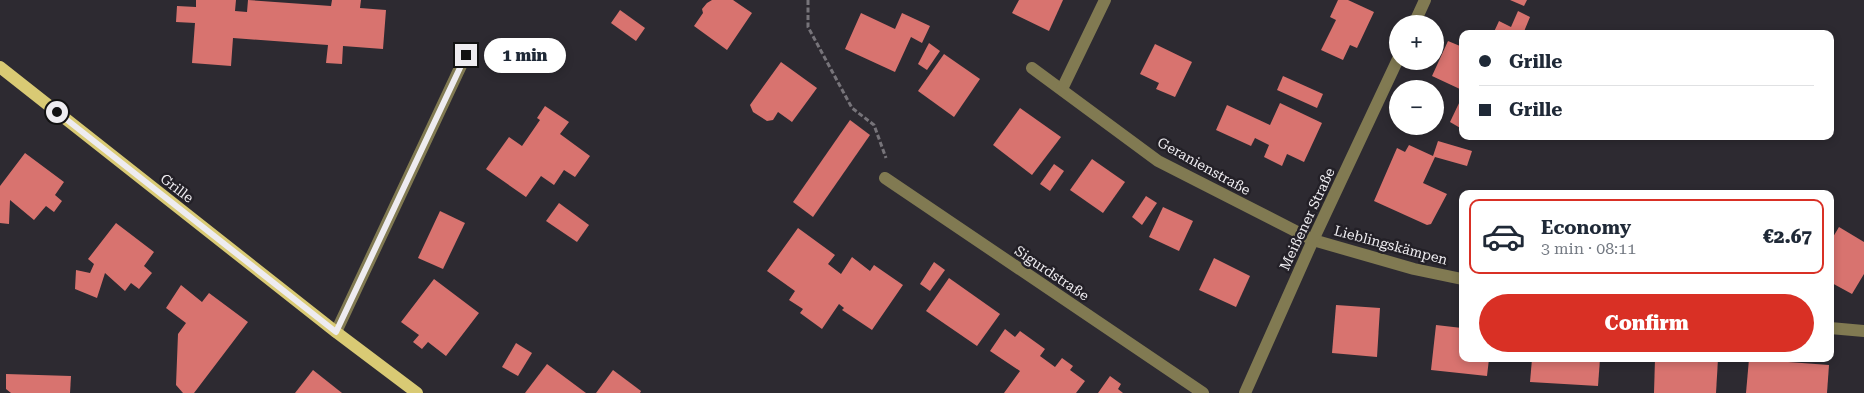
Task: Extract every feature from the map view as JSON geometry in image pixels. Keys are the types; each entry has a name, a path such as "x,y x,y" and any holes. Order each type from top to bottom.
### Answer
{"main road":[{"name":"Grille","path":"0,67 416,393"}],"street":[{"path":"1062,89 1105,0"},
{"path":"1418,15 1425,0"},
{"path":"336,332 466,55"},
{"name":"Geranienstraße","path":"1032,68 1158,161 1313,240"},
{"name":"Meißener Straße","path":"1245,393 1313,240 1393,70"},
{"name":"Sigurdstraße","path":"885,178 1203,393"},
{"name":"Lieblingskämpen","path":"1313,240 1414,269 1459,278"},
{"path":"1834,328 1864,331"}],"path":[{"path":"808,0 808,27 852,108 874,125 886,155 885,178"}],"building":[{"path":"196,0 236,0 235,11 247,12 248,0 331,6 332,0 361,0 360,8 386,10 383,49 343,46 342,64 326,63 328,45 233,38 231,66 192,63 195,23 176,22 177,6 196,7"},
{"path":"712,0 733,0 752,13 727,50 694,26 703,13 702,9"},
{"path":"1019,0 1063,0 1049,31 1012,13"},
{"path":"1338,0 1348,0 1374,12 1357,48 1350,45 1343,60 1321,50 1336,20 1330,17"},
{"path":"1510,0 1527,0 1524,6"},
{"path":"620,10 645,28 636,41 611,23"},
{"path":"1518,11 1530,17 1525,30 1495,30 1499,21 1511,27"},
{"path":"861,13 895,29 902,13 930,26 922,43 911,37 895,72 845,49"},
{"path":"1448,41 1459,46 1459,89 1432,76 1435,70 1444,70 1444,50"},
{"path":"929,43 940,51 927,70 918,64"},
{"path":"1155,44 1192,62 1175,97 1156,89 1159,83 1140,74"},
{"path":"944,54 980,79 954,117 918,91"},
{"path":"781,62 817,88 792,122 778,112 773,120 767,121 753,112 750,105"},
{"path":"1283,76 1323,94 1317,108 1277,90"},
{"path":"1280,103 1322,123 1304,162 1287,154 1282,166 1264,157 1269,145 1255,138 1251,146 1216,130 1227,105 1270,125"},
{"path":"1459,103 1459,127 1450,122"},
{"path":"545,106 569,122 560,134 590,156 575,177 564,170 554,185 541,176 526,197 486,169 509,137 522,146 540,120 537,118"},
{"path":"1020,108 1061,137 1032,175 993,145"},
{"path":"850,120 870,135 813,217 793,202"},
{"path":"1438,141 1472,151 1467,166 1435,157 1423,183 1447,194 1431,224 1427,225 1374,201 1397,148 1405,152 1409,145 1433,156"},
{"path":"25,153 64,182 55,195 62,201 54,212 46,206 34,220 10,200 9,224 0,223 0,186"},
{"path":"1092,159 1125,182 1103,213 1070,190"},
{"path":"1054,164 1064,171 1050,191 1040,184"},
{"path":"1146,196 1157,203 1142,225 1132,217"},
{"path":"559,203 589,225 577,242 546,221"},
{"path":"1163,207 1193,221 1179,251 1149,237"},
{"path":"440,211 465,223 443,269 418,258"},
{"path":"116,223 154,252 144,266 152,273 139,289 131,283 125,291 105,273 97,298 75,289 76,270 90,273 94,264 88,259"},
{"path":"1839,227 1864,242 1864,274 1852,294 1834,284 1834,235"},
{"path":"798,228 835,255 828,264 841,274 852,257 870,271 874,265 903,285 872,330 842,310 844,308 839,304 822,329 800,313 803,309 789,300 795,291 767,271"},
{"path":"1214,258 1250,276 1236,307 1199,290"},
{"path":"934,262 945,270 930,291 920,284"},
{"path":"949,278 1000,314 977,346 926,311"},
{"path":"434,279 479,313 446,356 428,342 422,349 413,342 419,335 401,322"},
{"path":"181,285 202,302 209,293 248,322 194,393 183,393 176,385 178,334 186,323 166,308"},
{"path":"1336,305 1380,308 1377,357 1332,353"},
{"path":"1436,325 1459,328 1459,362 1489,362 1487,376 1431,370"},
{"path":"1005,329 1015,337 1020,331 1045,349 1040,356 1055,367 1062,358 1073,366 1070,370 1085,381 1076,393 1004,393 1020,371 990,351"},
{"path":"516,343 532,353 518,376 502,367"},
{"path":"1532,362 1600,362 1598,386 1530,382"},
{"path":"1655,362 1718,362 1716,393 1654,393"},
{"path":"1749,362 1789,362 1829,365 1827,393 1746,393"},
{"path":"547,364 586,393 525,393"},
{"path":"313,370 342,393 295,393"},
{"path":"613,370 641,391 640,393 596,393"},
{"path":"6,374 71,376 70,393 11,393 6,389"},
{"path":"1110,376 1121,384 1118,389 1123,393 1098,393"}],"route":[{"path":"57,112 336,332 466,55"}]}
